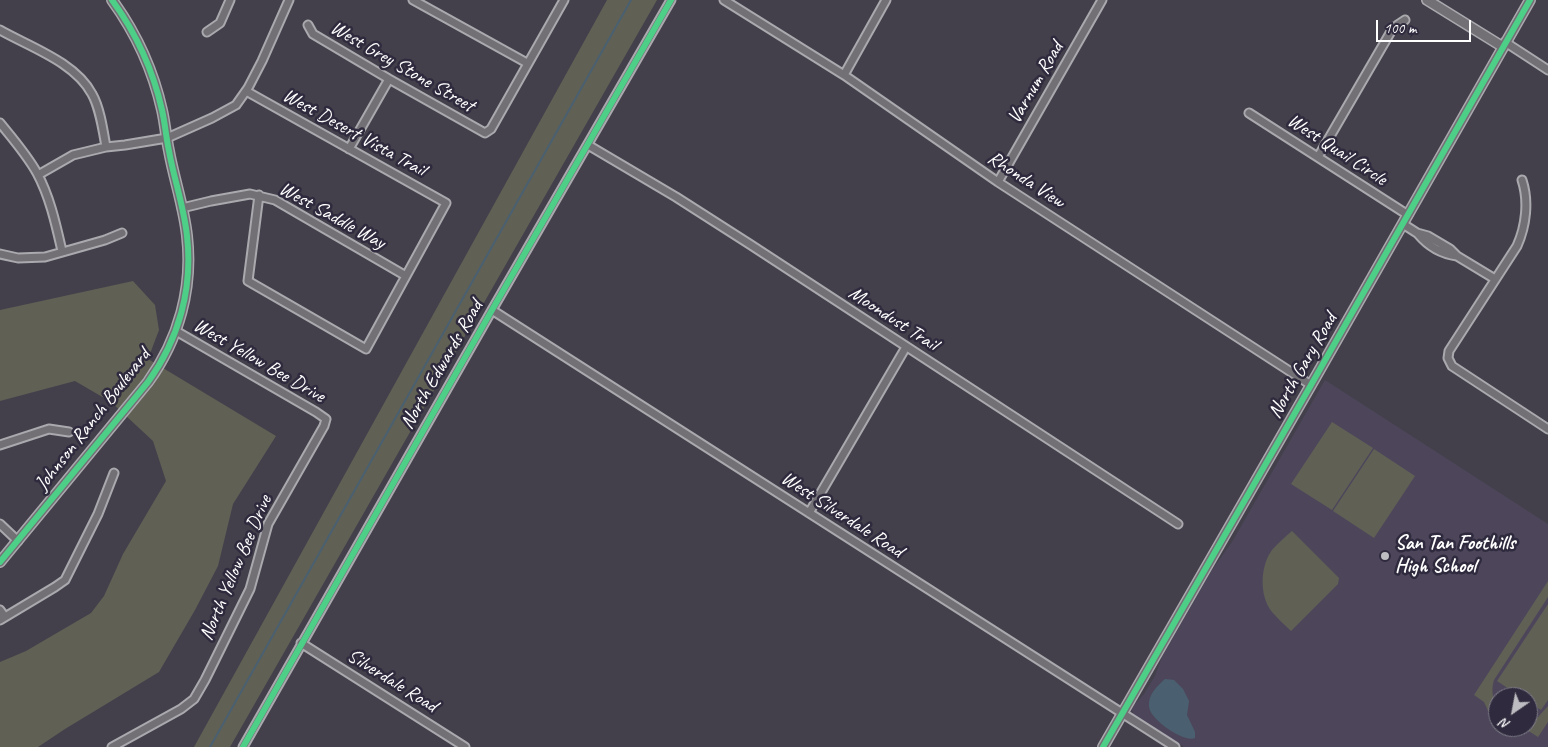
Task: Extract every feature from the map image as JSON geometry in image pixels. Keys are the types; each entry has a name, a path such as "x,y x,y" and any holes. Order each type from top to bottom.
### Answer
{"street":[{"name":"Johnson Ranch Boulevard","path":"0,562 143,389 160,365 176,331 183,310 188,281 187,236 156,87 133,31 112,0"},
{"path":"208,32 220,23 230,0"},
{"path":"38,175 73,155 106,147 167,138 227,111 236,105 262,61 289,0"},
{"path":"413,0 528,64 564,0"},
{"name":"North Edwards Road","path":"243,747 492,310 672,0"},
{"name":"Rhonda View","path":"724,0 844,75 998,182 1311,385"},
{"path":"844,75 886,0"},
{"name":"Varnum Road","path":"998,182 1102,0"},
{"path":"1427,0 1548,70"},
{"name":"North Gary Road","path":"1103,747 1530,0"},
{"path":"1318,157 1392,28 1405,20"},
{"name":"West Grey Stone Street","path":"308,25 313,34 485,132 491,130 528,64"},
{"path":"0,30 55,59 84,81 93,95 106,147"},
{"path":"349,149 389,79"},
{"name":"West Desert Vista Trail","path":"246,91 446,203 406,276"},
{"name":"West Quail Circle","path":"1249,113 1408,215"},
{"path":"0,123 23,151 38,175 51,208 62,251"},
{"name":"Moondust Trail","path":"588,145 676,197 1178,524"},
{"path":"1522,180 1526,192 1522,236 1449,351 1448,358 1452,366 1548,429"},
{"name":"West Saddle Way","path":"182,208 211,200 250,194 275,200 406,276"},
{"path":"260,196 248,281 366,349 406,276"},
{"path":"1403,224 1450,249 1495,279"},
{"path":"0,254 18,258 44,257 105,240 122,233"},
{"name":"West Silverdale Road","path":"492,310 1174,747"},
{"name":"West Yellow Bee Drive","path":"176,331 326,419"},
{"path":"809,513 906,347"},
{"name":"North Yellow Bee Drive","path":"112,747 181,709 194,699 250,589 268,524 324,426 326,419"},
{"path":"0,445 49,429 69,432"},
{"path":"0,610 2,618 65,580 98,514 114,473"},
{"path":"0,524 18,541"},
{"name":"Silverdale Road","path":"301,643 466,747"}],"shaded area":[{"path":"607,0 657,0 230,747 194,747"},
{"path":"133,281 155,305 159,330 148,359 276,436 233,504 218,566 159,672 38,747 0,747 0,662 26,651 91,613 104,596 123,554 166,481 153,441 111,402 75,381 0,401 0,310"},
{"name":"San Tan Foothills High School","path":"1325,380 1548,524 1548,747 1184,747 1133,714 1132,709 1155,676 1162,657 1212,570 1232,542"},
{"path":"1332,422 1373,448 1332,510 1291,484"},
{"path":"1374,449 1415,476 1374,538 1333,511"},
{"path":"1292,531 1339,578 1338,584 1291,631 1274,615 1268,605 1263,590 1263,572 1274,547"},
{"path":"1548,581 1548,597 1494,680 1493,687 1488,687 1488,711 1484,702 1474,695"},
{"path":"1548,604 1548,700 1541,710 1538,708 1538,687 1506,687 1497,681"},
{"path":"1548,706 1548,722 1538,737 1538,717"}],"water":[{"path":"1165,679 1174,680 1183,689 1189,701 1187,715 1195,732 1195,738 1190,739 1176,734 1161,723 1151,711 1149,702 1152,694"}],"waterway":[{"path":"210,747 631,0"}],"cycle path":[{"path":"0,562 148,382 159,366 176,331 185,294 188,275 187,236 162,110 143,52 129,25 112,0"},
{"path":"243,747 671,0"},
{"path":"1103,747 1530,0"}],"place":[{"name":"San Tan Foothills High School","path":"1385,556"}]}
